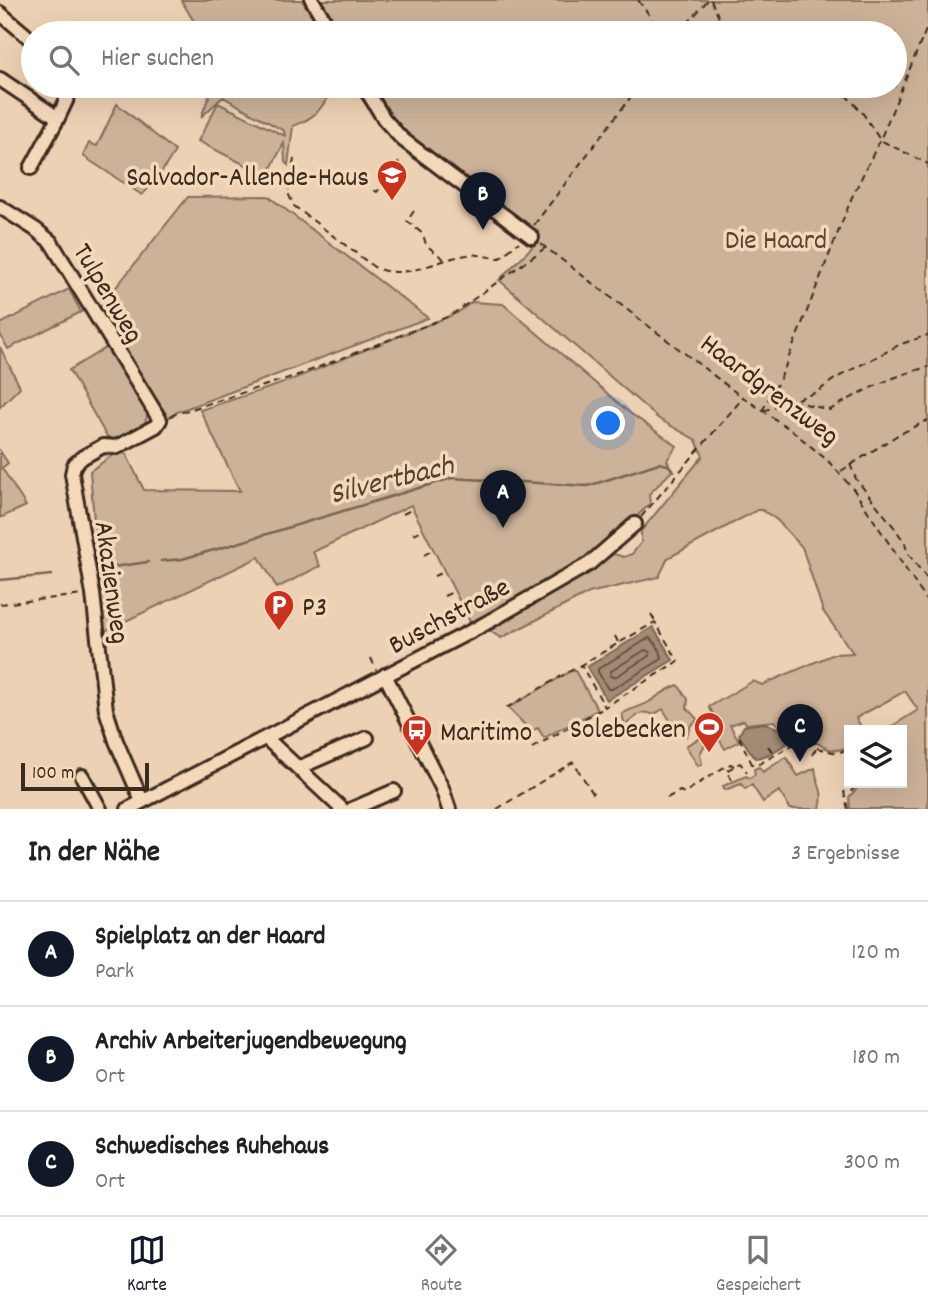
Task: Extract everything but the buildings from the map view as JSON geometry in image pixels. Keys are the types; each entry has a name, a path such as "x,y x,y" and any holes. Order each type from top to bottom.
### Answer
{"street":[{"path":"312,0 325,21"},
{"path":"0,13 21,31"},
{"path":"0,79 21,93"},
{"path":"28,98 58,118"},
{"path":"31,168 67,98"},
{"path":"371,98 384,119 402,139 529,235"},
{"name":"Tulpenweg","path":"0,207 51,242 160,420"},
{"name":"Akazienweg","path":"137,806 106,710 93,594 73,482 74,465 103,446 117,447 156,426 160,420"},
{"name":"Buschstraße","path":"137,806 481,626 589,564 635,524"},
{"path":"383,676 442,788 449,809"},
{"path":"266,738 342,809"},
{"path":"298,768 367,738"},
{"path":"82,776 100,809"},
{"path":"352,809 394,791"}],"path":[{"path":"638,0 654,21"},
{"path":"690,21 709,0 721,21"},
{"path":"907,76 928,25"},
{"path":"294,159 288,193 294,206 373,267 384,272 399,272 478,254 500,258 529,235 630,98"},
{"path":"849,98 862,112 880,141 928,164"},
{"path":"762,412 781,377 852,197 898,98"},
{"path":"374,190 377,192 402,158"},
{"path":"384,183 388,186"},
{"path":"414,211 407,221 423,234 426,245 445,260"},
{"name":"Haardgrenzweg","path":"160,420 301,373 450,316 546,247 743,398 794,432 840,472 928,603"},
{"path":"762,412 817,392 836,378 901,344 928,335"},
{"path":"792,400 830,410 870,387 903,373 928,367"},
{"path":"635,524 743,398"},
{"path":"840,472 896,436 928,420"},
{"path":"850,464 856,479 894,527 905,543 907,552 928,580"},
{"path":"403,514 413,509"},
{"path":"413,534 423,530"},
{"path":"424,555 433,550"},
{"path":"435,576 444,572"},
{"path":"444,596 453,592"},
{"path":"0,604 93,594"},
{"path":"455,617 464,613 472,614 481,626"},
{"path":"532,748 605,707 678,661 651,614"},
{"path":"506,708 654,622"},
{"path":"615,636 619,642"},
{"path":"371,658 383,676"},
{"path":"580,665 605,707"},
{"path":"786,723 792,729 796,727 803,739"},
{"path":"739,737 752,764"},
{"path":"732,780 726,771 734,766 740,763 746,770 752,764 759,764 803,739 815,741 816,747 811,756"},
{"path":"769,746 774,754"},
{"path":"816,747 837,753 844,751"},
{"path":"497,809 573,762 594,795"},
{"path":"667,798 680,791 684,793 726,766 734,766"},
{"path":"848,809 844,792 854,788"}],"green space":[{"path":"181,0 302,0 315,21 194,21"},
{"name":"Die Haard","path":"315,0 928,0 928,809 850,809 849,797 857,788 907,788 907,725 894,725 918,710 905,691 856,718 860,725 844,725 844,748 829,749 803,736 802,721 795,711 788,713 782,722 785,728 789,727 796,733 786,733 774,721 746,724 744,720 730,725 739,741 725,749 719,739 705,744 700,754 702,764 698,766 686,746 708,734 718,722 709,707 753,681 762,685 834,654 853,653 823,611 802,547 777,520 762,510 757,510 668,558 659,577 589,593 501,638 490,631 614,554 624,557 632,554 641,543 641,531 703,456 696,440 659,419 499,280 535,244 377,117 361,98 907,98 907,21 322,21"},
{"path":"208,98 222,98 201,117"},
{"path":"225,98 327,98 308,119 293,126 288,165 285,162 284,143 267,176 198,141 218,103 285,136 284,131"},
{"path":"117,104 175,151 158,178 142,195 83,156 89,143 97,146"},
{"path":"268,196 428,318 177,412 167,419 98,310 188,197"},
{"path":"69,289 81,312 8,349 0,334 0,324"},
{"path":"472,302 503,304 630,413 677,446 667,460 672,471 649,494 650,504 599,551 503,607 470,622 411,505 313,552 320,566 277,588 259,557 103,632 90,471 123,448 144,490 240,491 200,410 278,385 457,313"},
{"path":"109,346 148,413 145,423 117,440 107,437 69,370"},
{"path":"0,347 20,387 0,407"},
{"path":"0,451 8,463 2,468 26,506 0,518"},
{"path":"575,671 598,710 544,738 538,728 531,731 508,708"},
{"path":"678,685 688,699 687,708 698,720 691,725 687,735 684,724 671,722 663,709 653,715 641,713 625,725 622,714"},
{"path":"786,757 798,776 815,768 821,792 820,809 790,809 779,791 763,802 752,785 745,789 741,784 725,790 723,786 746,776 750,778 755,774 754,769 759,767 763,772"}],"water":[{"path":"653,627 673,660 607,700 587,667"},
{"path":"763,723 796,734 796,739 771,753 755,758 739,735 744,726"}],"waterway":[{"name":"Silvertbach","path":"161,561 182,559 221,548 452,478 588,486 659,463 668,465 674,471"},
{"name":"Silvertbach","path":"106,568 148,562"},
{"name":"Silvertbach","path":"0,580 52,575"}],"place":[{"name":"Salvador-Allende-Haus","path":"392,202"},
{"name":"Archiv Arbeiterjugendbewegung","path":"483,230"},
{"name":"Spielplatz an der Haard","path":"503,528"},
{"name":"P3","path":"279,632"},
{"name":"Solebecken","path":"709,754"},
{"name":"Maritimo","path":"417,757"},
{"name":"Schwedisches Ruhehaus","path":"800,762"}]}
